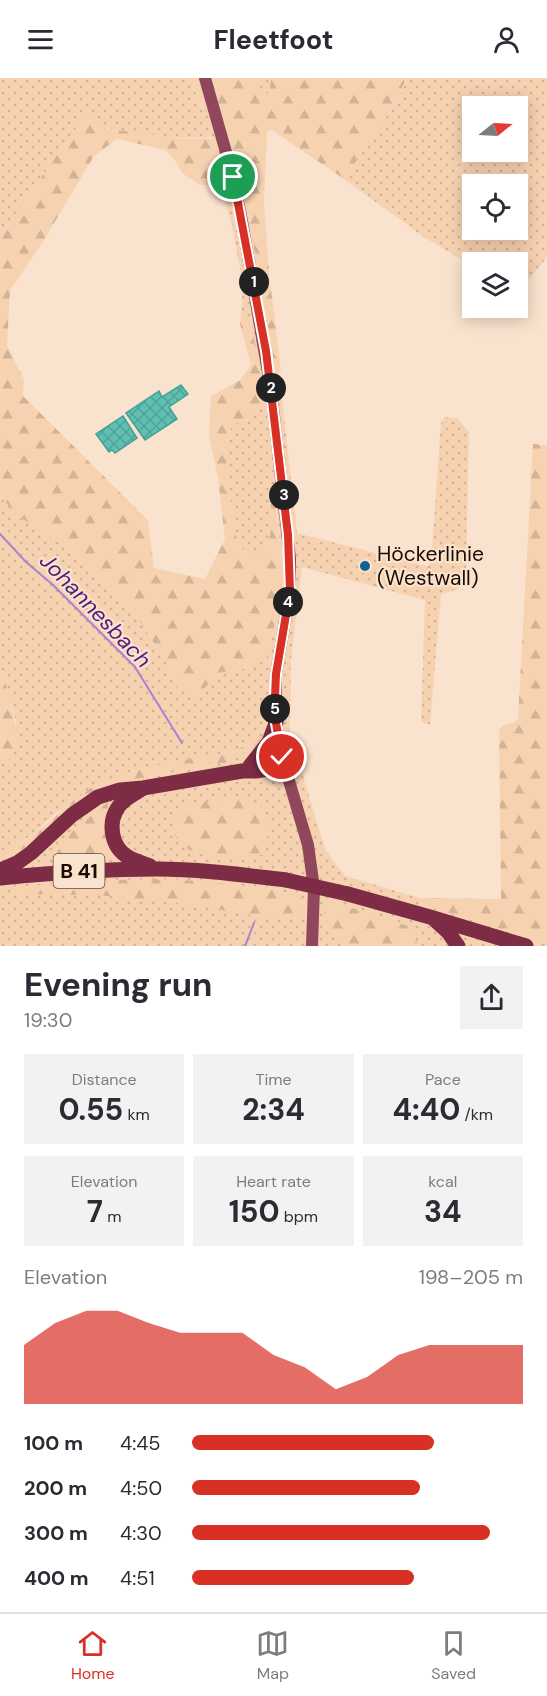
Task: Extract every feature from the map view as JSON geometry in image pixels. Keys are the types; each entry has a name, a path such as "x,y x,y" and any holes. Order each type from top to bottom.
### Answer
{"highway":[{"path":"246,769 269,742 276,723"},
{"path":"0,870 31,853 72,815 98,797 120,790 143,788 283,762"},
{"path":"143,788 118,807 114,816 113,834 115,842 126,856 159,868"},
{"name":"B 41","path":"0,878 60,871 159,868 286,880 348,894 526,946"},
{"path":"430,917 448,932 458,946"}],"main road":[{"path":"205,78 233,177 266,351 288,535 290,591 276,674 276,723 283,762 308,845 315,903 312,946"}],"green space":[{"path":"0,78 190,78 202,109 209,114 199,78 212,78 256,256 275,367 279,372 297,533 427,566 431,563 441,423 445,417 457,418 469,432 466,579 456,590 441,594 430,725 421,722 425,600 302,567 291,660 290,733 325,849 345,876 420,898 420,904 547,943 547,946 0,946 0,861 32,844 117,783 229,762 256,738 234,751 130,772 57,812 32,835 11,848 0,851 0,761 5,763 12,757 16,721 0,665 0,494 15,514 65,546 131,608 167,663 177,688 209,684 217,673 247,668 268,658 279,598 282,566 275,489 271,486 270,535 263,552 255,558 241,548 235,534 225,451 231,428 262,401 245,315 241,314 243,285 232,226 223,194 227,195 212,137 174,138 124,132 109,128 87,116 0,236"},
{"path":"190,78 199,78 209,114 202,109"},
{"path":"212,78 260,78 260,89 269,94 271,78 406,78 396,102 344,179 272,130 267,132 264,203 269,273 281,370 279,372 275,368 256,256"},
{"path":"260,78 271,78 269,95 260,89"},
{"path":"406,78 547,78 547,257 528,279 528,252 462,252 462,260 424,237 344,179 396,102"},
{"path":"87,116 96,118 109,129 186,139 215,138 228,189 227,195 215,186 200,185 182,173 166,150 117,139 94,156 41,245 10,290 7,345 24,380 23,396 148,520 154,568 205,579 225,539 218,478 209,436 211,396 240,380 251,365 240,324 241,314 249,317 265,388 262,401 231,428 225,451 235,534 241,548 255,557 262,552 270,535 270,485 274,488 282,566 279,598 268,658 250,667 217,673 209,684 195,696 177,688 167,663 131,608 65,546 15,514 0,494 0,236"},
{"path":"533,444 547,445 547,943 420,904 420,898 501,899 499,730 503,725 514,723 518,718"},
{"path":"0,665 13,711 16,738 12,757 5,763 0,761"},
{"path":"257,737 259,740 251,750 229,762 117,783 32,844 0,861 0,851 14,846 38,831 71,802 95,786 146,768 234,751"},
{"path":"241,798 262,807 270,826 265,854 241,857 210,856 184,847 176,838 174,820 185,806"},
{"path":"108,802 106,835 117,859 54,857 68,835"},
{"path":"172,879 230,884 299,894 305,906 301,915 287,921 187,904 98,895 19,894 10,891 14,887 111,880"},
{"path":"330,901 408,926 417,941 416,946 346,946 332,932 326,921 326,902"}],"building":[{"path":"181,385 188,394 169,407 177,419 145,440 126,413 159,391 162,397"},
{"path":"123,416 137,438 115,453 112,450 109,452 96,434"}],"waterway":[{"name":"Johannesbach","path":"0,534 135,667 182,743"},
{"name":"Johannesbach","path":"245,946 254,923"}],"place":[{"name":"Höckerlinie (Westwall)","path":"365,566"}],"route":[{"path":"233,177 266,351 290,558 290,591 276,674 275,697 276,723 282,757"}]}
